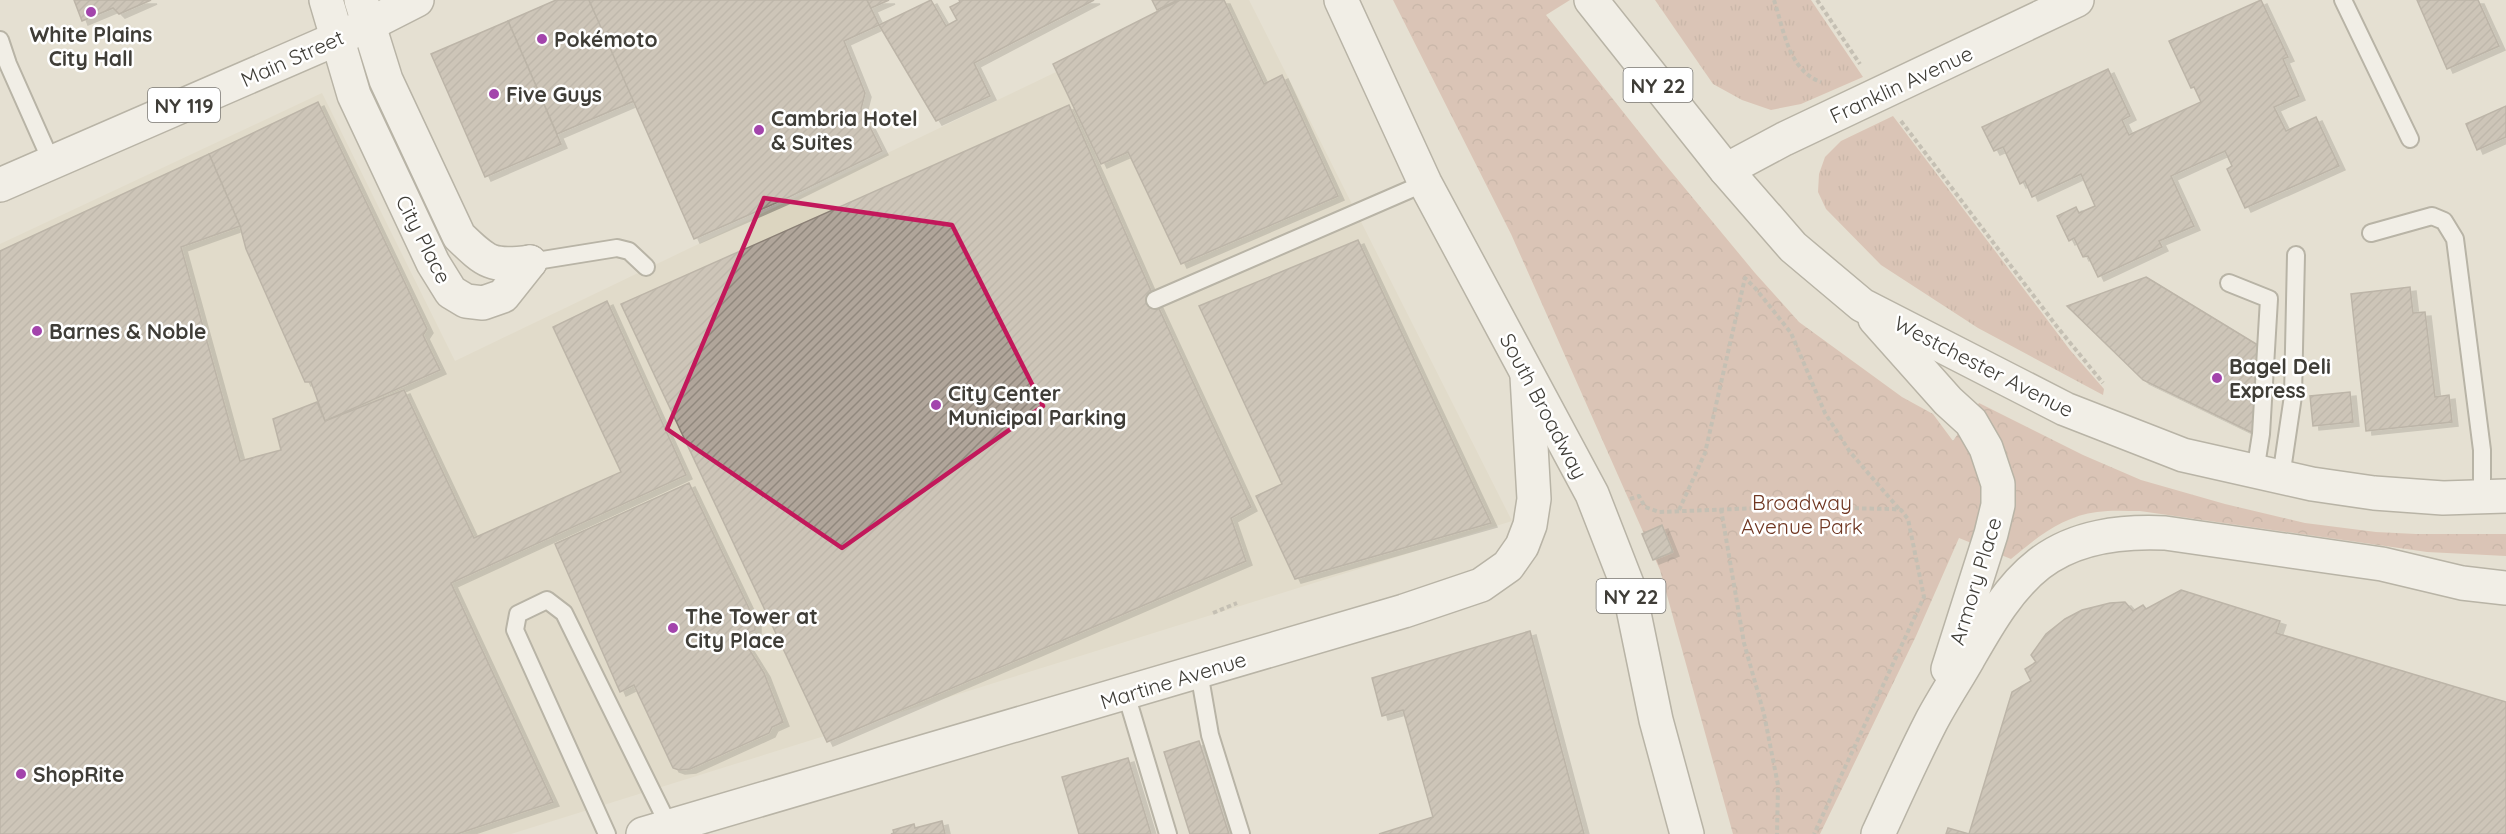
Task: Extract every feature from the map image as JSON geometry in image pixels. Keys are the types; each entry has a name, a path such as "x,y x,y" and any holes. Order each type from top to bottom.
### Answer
{"main road":[{"name":"City Place","path":"326,0 354,95 433,262 451,292 466,302 483,303 503,296 530,262"},
{"name":"Main Street","path":"0,185 338,38 364,12 417,0"},
{"name":"South Broadway","path":"1341,0 1425,183 1592,494 1629,589 1656,720 1687,834"},
{"name":"Westchester Avenue","path":"1591,0 1726,171 1793,247 1862,305 2065,409 2183,455 2268,475 2374,493 2443,498 2494,496"},
{"name":"Franklin Avenue","path":"1726,171 1784,139 2077,0"},
{"name":"City Place","path":"364,12 386,80 459,237 478,255 502,266 530,262"},
{"name":"Armory Place","path":"1862,305 1948,401 1971,422 1986,448 1998,484 1998,505 1991,534 1931,722"},
{"name":"Martine Avenue","path":"656,830 1126,694 1404,611 1481,585 1508,566 1522,546 1530,525 1534,499 1527,376"},
{"path":"1931,722 1980,638 2016,587 2039,564 2067,548 2097,537 2131,532 2201,538 2382,564 2462,583 2506,588"},
{"name":"NY 22","path":"1878,834 1931,722"}],"lane":[{"path":"2343,0 2410,139"},
{"path":"0,40 8,64 52,163"},
{"path":"1155,300 1425,183"},
{"path":"2371,233 2432,216 2444,221 2455,239 2482,450 2494,496"},
{"path":"530,262 617,248 629,251 646,267"},
{"path":"2268,475 2293,396 2296,255"},
{"path":"2229,283 2269,298 2261,434 2268,475"},
{"path":"607,834 515,630 518,614 547,600 564,613 656,830"},
{"path":"1199,672 1210,735 1241,834"},
{"path":"1126,694 1168,834"}],"path":[{"path":"1774,0 1796,64 1809,78 1823,83 1829,82"},
{"path":"1817,0 1880,93 2058,328 2100,382 2111,386"},
{"path":"1679,510 1705,453 1745,278 1791,333 1825,413 1850,452 1908,519 1924,597 1814,834"},
{"path":"1629,500 1640,496 1645,507 1659,512 1786,507 1901,510"},
{"path":"1721,510 1744,643 1764,714 1778,785 1777,834"},
{"path":"1213,613 1237,603"}],"highlighted area":[{"path":"764,198 952,225 1043,406 842,548 667,429"}],"shaded area":[{"path":"1206,0 1249,0 1512,521 511,834 0,834 0,244 322,93 455,361"}],"green space":[{"name":"Broadway Avenue Park","path":"1393,0 1570,0 1546,15 1755,273 1799,322 1902,397 1933,414 1953,441 1979,403 2083,455 2141,480 2225,504 2305,523 2376,532 2506,534 2506,556 2427,552 2140,511 2102,511 2073,518 2040,536 2011,559 1959,538 1916,636 1820,834 1733,834 1660,570 1511,234"},
{"path":"1655,0 1811,0 1863,77 1801,104 1771,110 1742,100 1713,84"},
{"path":"1893,116 2070,350 2104,389 2103,395 1978,328 1881,265 1826,209 1818,192 1819,174 1825,157 1841,141"}],"building":[{"name":"White Plains City Hall","path":"74,0 151,0 119,14 113,8 82,21"},
{"path":"556,0 589,0 634,101 557,134 508,21"},
{"name":"Cambria Hotel & Suites","path":"589,0 867,0 879,25 844,41 865,93 861,109 882,151 787,198 694,239"},
{"path":"867,0 889,0 871,8"},
{"path":"931,0 946,26 957,20 950,7 960,2 959,0 1094,0 974,63 990,96 936,121 879,25"},
{"path":"1152,0 1178,0 1157,10"},
{"path":"1180,0 1224,0 1264,84 1282,75 1338,196 1181,264 1128,152 1101,164 1053,64"},
{"path":"2261,0 2288,57 2283,59 2299,96 2274,107 2286,131 2316,117 2339,166 2245,208 2227,169 2232,166 2225,151 2171,176 2194,226 2159,241 2162,247 2098,277 2088,256 2083,257 2074,238 2069,241 2057,216 2076,207 2079,213 2095,206 2081,174 2032,197 2025,181 2020,184 2003,147 1994,151 1982,127 2108,69 2130,116 2122,120 2129,135 2201,102 2194,87 2191,88 2169,41"},
{"path":"2417,0 2478,0 2499,46 2447,69"},
{"name":"Five Guys","path":"508,21 561,144 485,177 431,54"},
{"path":"318,102 427,329 423,335 440,370 325,421 311,382 305,382 246,249 240,226 209,154"},
{"name":"City Center Municipal Parking","path":"1069,105 1155,300 1251,507 1231,518 1246,561 827,742 621,304"},
{"path":"2506,106 2506,137 2477,150 2466,124"},
{"path":"209,154 240,226 181,247 240,461 281,450 273,419 317,402 325,421 404,390 474,538 621,472 553,327 607,301 686,475 451,583 553,802 457,834 0,834 0,251"},
{"path":"1358,240 1491,523 1295,579 1256,496 1282,484 1199,306"},
{"path":"2146,277 2261,347 2255,434 2143,380 2067,306"},
{"path":"2410,287 2413,313 2425,312 2435,397 2449,395 2452,422 2366,431 2351,294"},
{"path":"2350,392 2353,422 2313,426 2310,396"},
{"name":"The Tower at City Place","path":"689,483 755,621 755,630 746,634 747,646 764,673 783,722 772,727 769,733 690,769 679,770 673,768 634,685 620,692 555,544"},
{"path":"1662,525 1673,552 1653,560 1642,534"},
{"path":"2181,590 2280,621 2276,633 2506,702 2506,834 1969,834 2012,692 2031,681 2025,669 2036,662 2031,655 2046,634 2065,619 2082,610 2110,603 2125,602 2133,611 2143,605 2146,609"},
{"path":"1530,631 1584,834 1379,834 1433,817 1403,710 1382,716 1372,678"},
{"path":"1199,741 1229,834 1190,834 1164,752"},
{"path":"1128,758 1151,834 1079,834 1062,777"},
{"path":"942,821 945,834 891,834 894,833 893,830 914,824 915,828"},
{"path":"1948,828 1969,834 1946,834"}],"place":[{"name":"White Plains City Hall","path":"91,12"},
{"name":"Pokémoto","path":"542,39"},
{"name":"Five Guys","path":"494,94"},
{"name":"Cambria Hotel & Suites","path":"759,130"},
{"name":"Barnes & Noble","path":"37,331"},
{"name":"Bagel Deli Express","path":"2217,378"},
{"name":"City Center Municipal Parking","path":"936,405"},
{"name":"The Tower at City Place","path":"673,628"},
{"name":"ShopRite","path":"21,774"}]}
